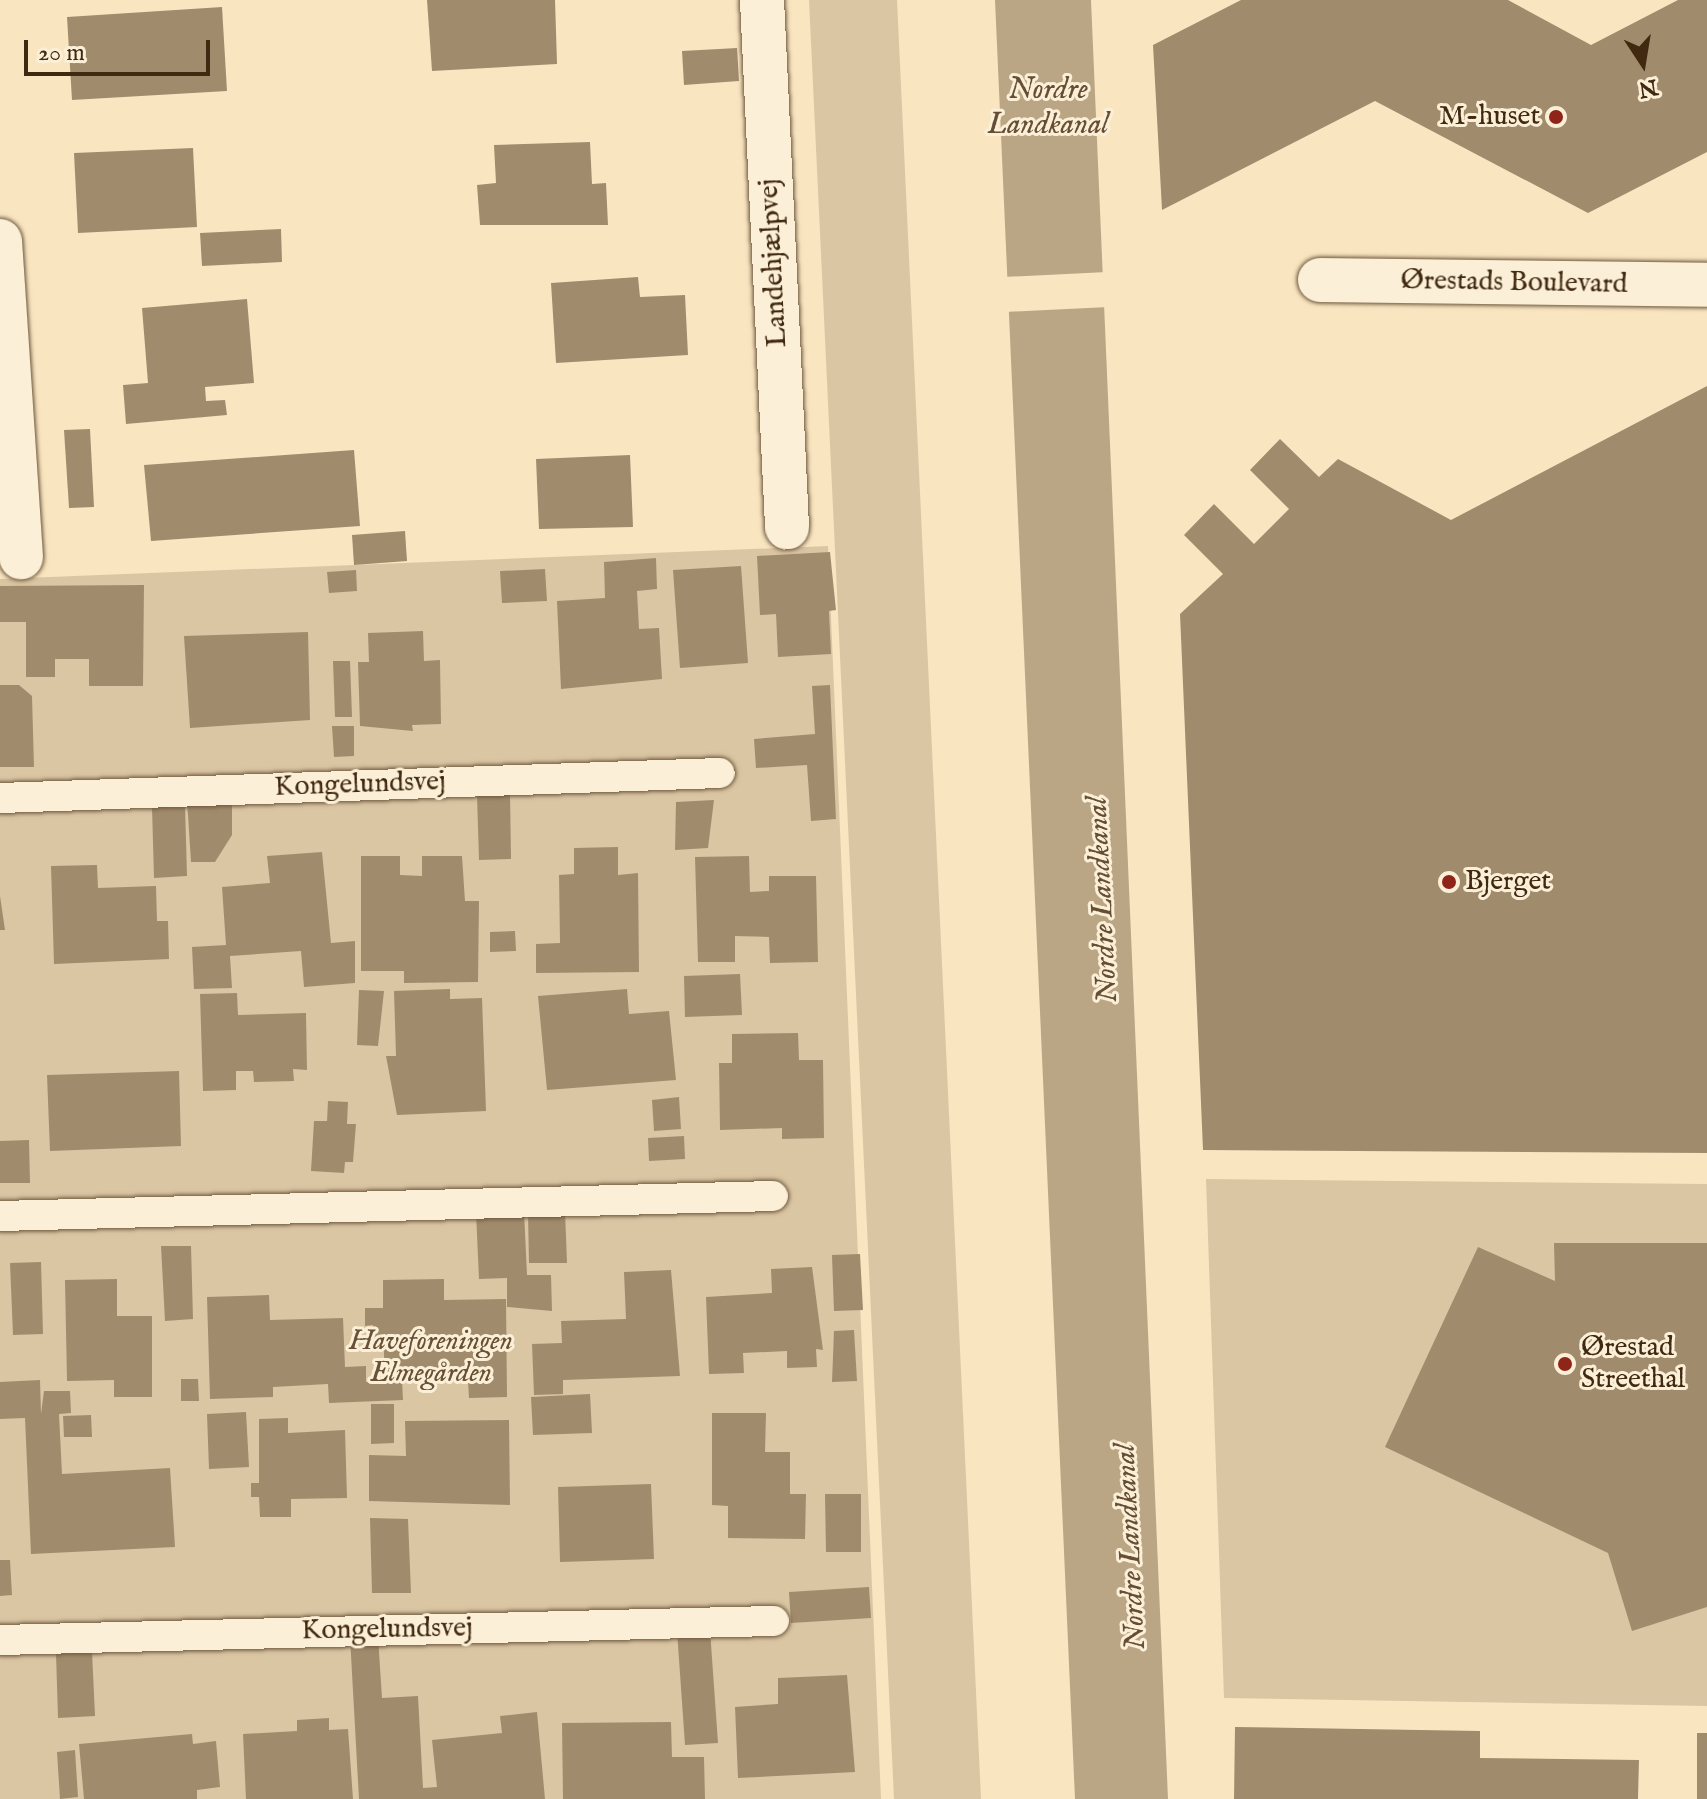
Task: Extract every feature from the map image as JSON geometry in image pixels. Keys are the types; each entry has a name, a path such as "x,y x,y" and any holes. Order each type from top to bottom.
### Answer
{"street":[{"name":"Landehjælpvej","path":"762,0 787,527"},
{"path":"0,241 21,557"},
{"name":"Ørestads Boulevard","path":"1320,280 1707,285"}],"lane":[{"name":"Kongelundsvej","path":"0,798 720,773"},
{"path":"0,1216 773,1196"},
{"name":"Kongelundsvej","path":"0,1640 774,1621"}],"green space":[{"path":"809,0 897,0 981,1799 894,1799"},
{"name":"Haveforeningen Elmegården","path":"828,546 881,1799 0,1799 0,579"},
{"path":"1206,1179 1707,1184 1707,1706 1224,1698"}],"water":[{"name":"Nordre Landkanal","path":"995,0 1091,0 1168,1799 1075,1799"}],"pier":[{"path":"1107,272 1108,307 1005,312 1003,277"}],"building":[{"path":"427,0 555,0 557,64 432,71"},
{"name":"M-huset","path":"1241,0 1508,0 1591,45 1678,0 1707,0 1707,152 1588,213 1375,101 1162,210 1153,45"},
{"path":"222,7 227,91 72,100 67,17"},
{"path":"737,48 739,81 684,85 682,51"},
{"path":"590,142 592,184 606,183 608,225 480,225 477,185 496,183 494,145"},
{"path":"193,148 197,227 78,233 74,153"},
{"path":"281,229 282,262 202,266 200,233"},
{"path":"638,277 640,297 685,295 688,355 556,363 551,283"},
{"path":"247,299 254,383 205,387 206,401 225,400 227,415 126,424 123,385 148,383 142,308"},
{"name":"Bjerget","path":"1707,386 1707,1153 1203,1150 1180,614 1223,574 1184,535 1214,504 1254,544 1289,509 1250,470 1280,439 1319,477 1338,459 1451,520"},
{"path":"90,429 94,507 69,508 64,430"},
{"path":"354,450 360,526 151,541 144,465"},
{"path":"630,455 633,527 539,529 536,459"},
{"path":"405,531 407,561 354,565 352,535"},
{"path":"830,552 836,610 829,611 831,654 778,657 776,614 760,615 757,556"},
{"path":"656,558 657,589 637,591 639,629 659,628 662,679 561,689 557,601 605,598 604,562"},
{"path":"741,566 748,663 680,668 673,570"},
{"path":"545,569 547,601 502,603 500,571"},
{"path":"356,570 357,591 329,593 327,572"},
{"path":"144,585 143,686 89,686 89,659 55,659 55,677 26,677 26,622 0,622 0,586"},
{"path":"423,631 424,661 440,660 441,724 412,725 413,731 360,726 358,662 369,662 368,633"},
{"path":"308,632 310,720 190,728 184,636"},
{"path":"333,661 350,661 352,717 335,717"},
{"path":"0,685 19,685 32,696 34,767 0,767"},
{"path":"830,685 836,819 811,821 807,765 756,768 754,739 815,734 812,686"},
{"path":"332,726 354,726 354,756 334,757"},
{"path":"510,794 511,859 479,860 477,795"},
{"path":"187,800 232,800 232,835 215,862 191,862"},
{"path":"714,800 708,848 675,850 676,802"},
{"path":"185,805 187,876 154,878 152,807"},
{"path":"618,847 618,875 638,873 639,972 536,973 536,944 560,943 559,875 574,874 574,848"},
{"path":"322,852 331,943 355,941 355,983 304,987 301,951 230,956 232,988 194,989 192,947 226,945 222,887 270,883 267,856"},
{"path":"361,856 400,856 400,875 422,876 422,856 462,856 465,901 479,901 478,982 404,983 404,971 361,971"},
{"path":"749,856 750,892 769,891 769,876 816,876 818,962 770,963 769,937 735,936 735,962 698,962 695,857"},
{"path":"97,865 98,888 156,886 157,921 168,921 169,959 54,964 51,866"},
{"path":"0,896 5,930 0,930"},
{"path":"515,931 516,951 490,952 490,932"},
{"path":"740,974 742,1015 685,1017 684,976"},
{"path":"450,989 450,999 482,998 486,1111 397,1115 386,1056 396,1056 394,991"},
{"path":"627,989 629,1014 669,1011 676,1080 547,1090 538,996"},
{"path":"359,990 384,991 378,1046 357,1045"},
{"path":"237,993 238,1015 306,1013 307,1070 293,1069 294,1081 254,1082 253,1071 236,1071 236,1090 203,1091 200,994"},
{"path":"798,1033 799,1060 823,1060 824,1138 782,1139 782,1128 720,1130 719,1063 732,1063 732,1034"},
{"path":"179,1071 181,1146 50,1151 47,1075"},
{"path":"679,1097 681,1129 654,1131 652,1100"},
{"path":"328,1101 348,1102 347,1124 356,1124 353,1162 345,1162 344,1173 311,1171 314,1121 327,1121"},
{"path":"684,1136 685,1159 649,1161 648,1138"},
{"path":"29,1140 30,1183 0,1183 0,1141"},
{"path":"524,1211 527,1275 551,1275 552,1311 507,1307 507,1278 479,1279 476,1212"},
{"path":"565,1211 567,1263 529,1263 528,1213"},
{"name":"Ørestad Streethal","path":"1554,1243 1707,1243 1707,1607 1632,1631 1608,1553 1385,1447 1478,1247 1555,1281"},
{"path":"161,1246 191,1246 193,1319 165,1321"},
{"path":"860,1254 863,1310 834,1311 832,1255"},
{"path":"41,1262 43,1334 13,1335 10,1263"},
{"path":"812,1267 823,1350 816,1349 817,1367 787,1368 787,1351 743,1353 744,1373 709,1374 706,1297 772,1293 771,1269"},
{"path":"671,1270 680,1376 563,1380 563,1394 534,1395 532,1344 562,1343 561,1321 626,1319 624,1272"},
{"path":"117,1279 117,1316 152,1316 152,1397 114,1397 114,1380 67,1381 65,1280"},
{"path":"444,1279 444,1300 506,1299 507,1397 469,1398 468,1381 384,1372 384,1347 374,1347 373,1325 365,1326 365,1308 383,1308 383,1280"},
{"path":"269,1295 270,1320 343,1318 345,1367 366,1366 366,1382 402,1380 403,1400 329,1403 328,1384 273,1387 273,1397 210,1399 207,1297"},
{"path":"854,1330 857,1381 832,1382 834,1331"},
{"path":"181,1379 198,1379 199,1401 181,1401"},
{"path":"40,1380 41,1414 44,1391 70,1391 71,1413 59,1414 62,1474 170,1468 175,1547 31,1554 25,1418 0,1419 0,1382"},
{"path":"590,1394 592,1433 533,1435 531,1397"},
{"path":"371,1404 394,1404 394,1443 371,1444"},
{"path":"246,1412 249,1467 209,1469 207,1414"},
{"path":"712,1413 766,1413 765,1452 790,1452 790,1494 806,1494 805,1539 728,1538 728,1506 712,1505"},
{"path":"91,1415 92,1437 64,1437 63,1416"},
{"path":"288,1418 288,1433 345,1430 347,1498 291,1499 291,1517 260,1517 259,1497 251,1497 251,1483 259,1483 259,1419"},
{"path":"509,1420 510,1505 369,1501 369,1455 406,1456 405,1421"},
{"path":"651,1484 654,1559 560,1562 558,1487"},
{"path":"825,1494 861,1494 861,1552 826,1552"},
{"path":"370,1518 408,1519 411,1593 372,1593"},
{"path":"0,1560 10,1560 12,1595 0,1596"},
{"path":"869,1587 871,1618 791,1623 789,1592"},
{"path":"710,1630 718,1743 685,1745 677,1631"},
{"path":"378,1636 382,1698 418,1696 423,1788 437,1787 432,1740 502,1733 500,1716 537,1712 545,1799 359,1799 350,1637"},
{"path":"92,1652 95,1716 58,1718 56,1654"},
{"path":"847,1675 855,1772 738,1778 735,1707 778,1704 778,1678"},
{"path":"329,1718 329,1730 348,1729 353,1799 246,1799 243,1734 297,1731 297,1720"},
{"path":"671,1722 672,1757 704,1757 705,1799 563,1799 562,1723"},
{"path":"1235,1727 1480,1731 1480,1758 1639,1760 1638,1799 1234,1799"},
{"path":"1697,1733 1707,1733 1707,1799 1697,1799"},
{"path":"192,1734 193,1744 216,1741 220,1787 197,1790 197,1799 84,1799 79,1744"},
{"path":"75,1750 78,1797 60,1799 57,1752"}],"place":[{"name":"M-huset","path":"1556,117"},
{"name":"Bjerget","path":"1449,882"},
{"name":"Ørestad Streethal","path":"1565,1364"}]}
